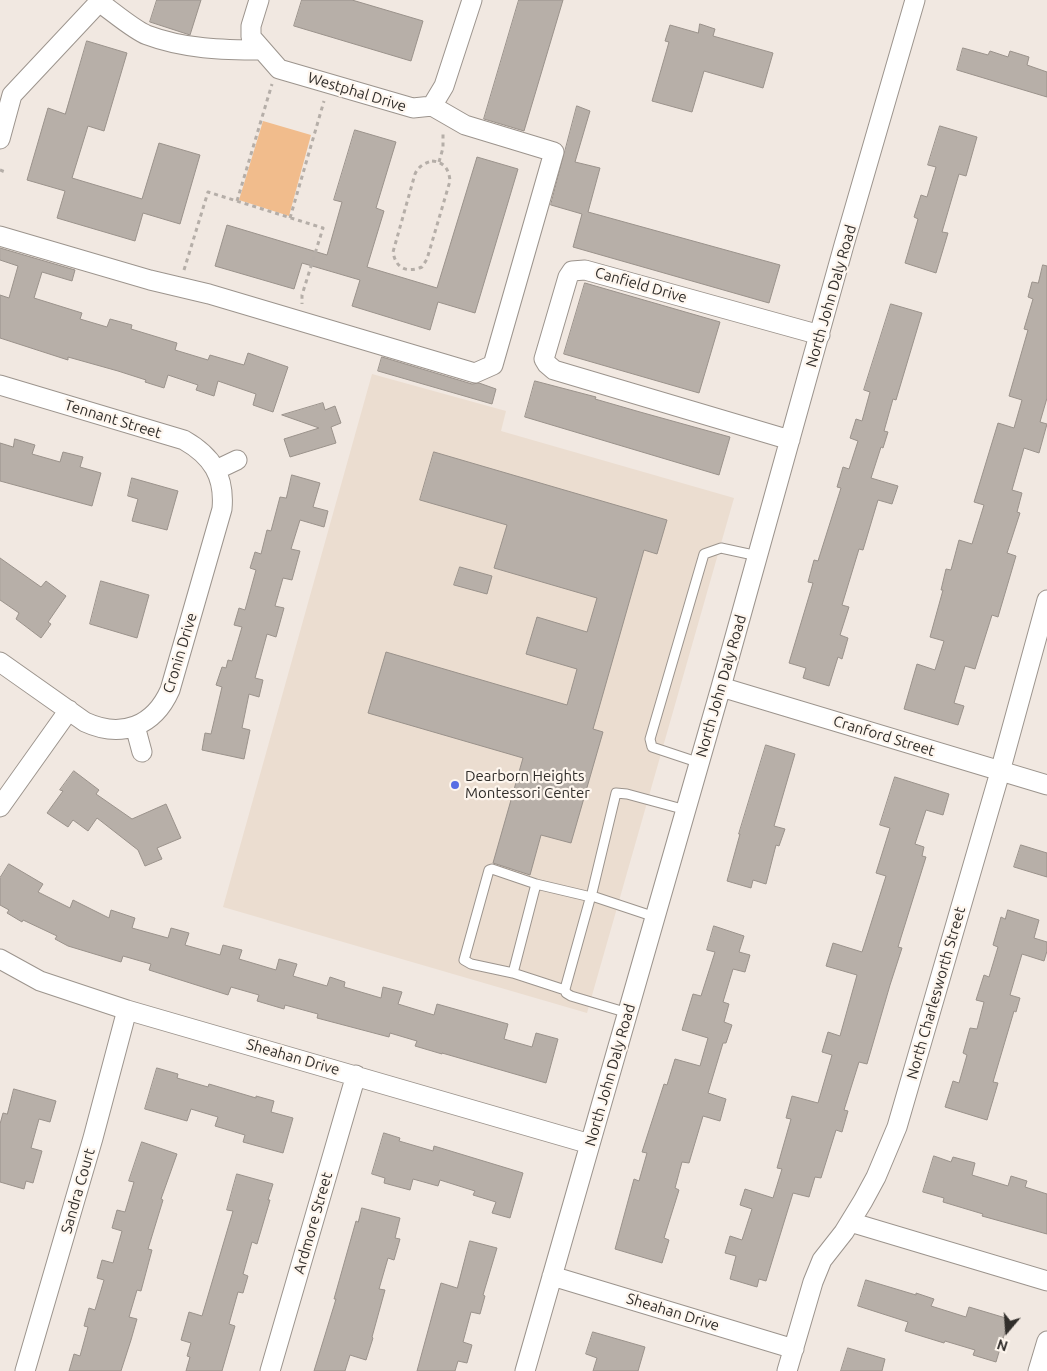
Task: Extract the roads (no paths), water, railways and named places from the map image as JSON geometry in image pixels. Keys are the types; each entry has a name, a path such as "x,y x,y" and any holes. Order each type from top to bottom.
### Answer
{"street":[{"name":"Westphal Drive","path":"259,0 251,26 251,38 279,69 413,108 432,106"},
{"path":"0,236 150,280 209,294 475,373 493,365 554,152 465,125 432,106 444,86 472,0"},
{"name":"North John Daly Road","path":"525,1371 700,763 915,0"},
{"path":"0,140 12,95 100,1 146,34 196,48 262,50"},
{"name":"Canfield Drive","path":"790,440 554,370 544,359 568,277 572,271 585,270 820,335"},
{"name":"Tennant Street","path":"0,385 184,440 200,449 216,470"},
{"path":"216,470 237,460"},
{"name":"Cronin Drive","path":"0,662 96,727 121,730 136,726 156,714 170,690 222,509 222,487 216,470"},
{"name":"North Charlesworth Street","path":"787,1371 813,1282 822,1260 850,1222 876,1178 897,1128 1000,771 1047,600"},
{"name":"Cranford Street","path":"721,687 1047,786"},
{"path":"0,807 69,710"},
{"path":"136,726 142,752"},
{"name":"Sheahan Drive","path":"0,959 40,981 127,1010 590,1144"},
{"name":"Sandra Court","path":"26,1371 93,1138 127,1010"},
{"name":"Ardmore Street","path":"270,1371 356,1075"},
{"path":"850,1222 1047,1282"},
{"name":"Sheahan Drive","path":"552,1276 794,1348"},
{"path":"1038,1371 1047,1341"}],"lane":[{"path":"700,763 652,747 650,738 704,554 721,548 758,556"},
{"path":"565,990 591,897 616,793 627,794 686,810"},
{"path":"628,1013 571,996 565,990 514,975 513,973 471,964 464,960 489,870 492,869 536,884 592,896 655,917"},
{"path":"513,973 536,884"}],"place":[{"name":"Dearborn Heights Montessori Center","path":"455,785"}]}
